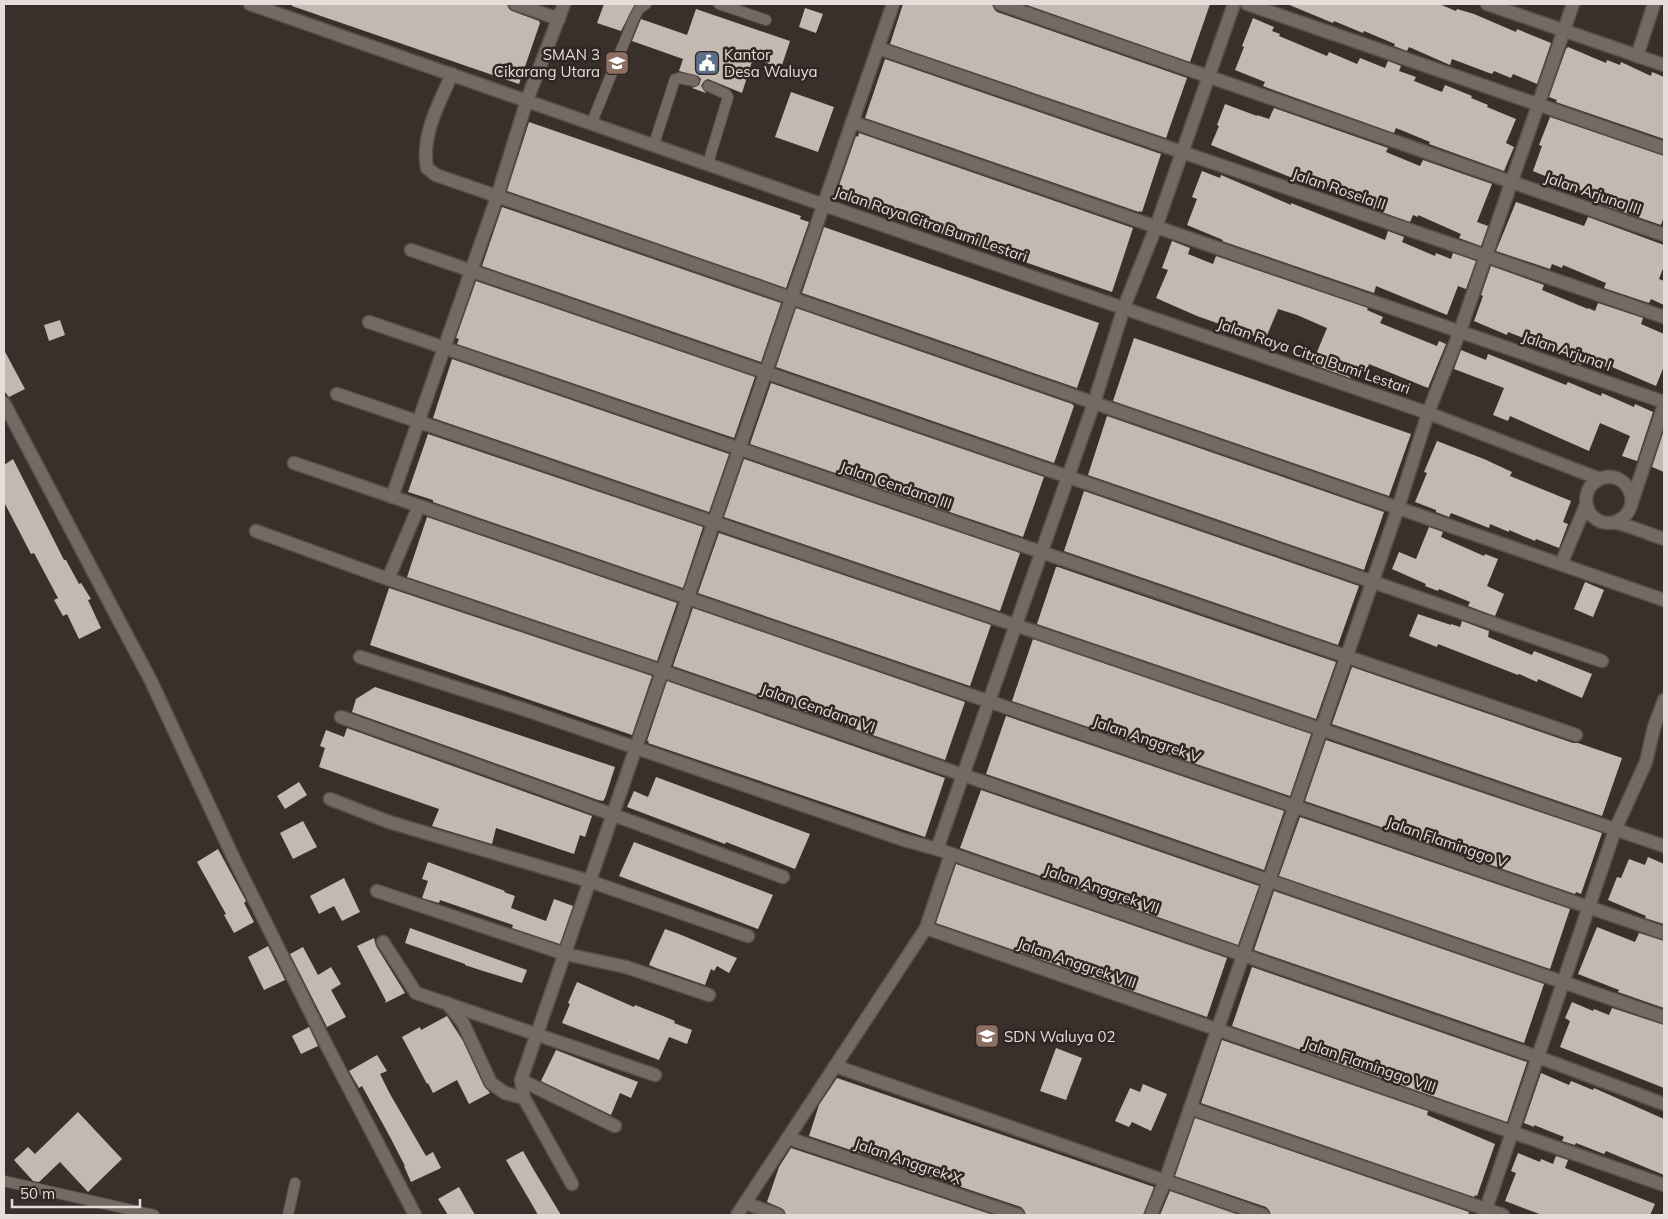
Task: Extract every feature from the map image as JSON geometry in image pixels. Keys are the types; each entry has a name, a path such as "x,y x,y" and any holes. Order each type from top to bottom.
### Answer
{"street":[{"name":"Jalan Raya Citra Bumi Lestari","path":"250,4 592,122 824,205 1428,413 1600,479"},
{"path":"515,4 559,19"},
{"path":"392,497 471,271 527,100 564,4"},
{"path":"572,1184 524,1098 521,1080 893,4"},
{"name":"Jalan Arjuna III","path":"1000,4 1664,235"},
{"path":"938,849 1094,403 1124,307 1156,227 1234,4"},
{"path":"1246,4 1664,148"},
{"path":"1486,4 1664,65"},
{"path":"1151,1215 1165,1181 1373,582 1428,413 1460,331 1573,4"},
{"path":"1636,56 1654,4"},
{"name":"Jalan Rosela II","path":"878,48 1664,317"},
{"path":"452,74 430,127 425,157 427,168 436,175 1664,600"},
{"name":"Jalan Arjuna I","path":"852,122 1460,331 1664,404"},
{"path":"411,250 1602,661"},
{"name":"Jalan Cendana III","path":"369,322 1576,735"},
{"path":"337,394 1664,846"},
{"path":"4,403 152,680 231,852 314,1020 416,1215"},
{"path":"1615,522 1625,517 1631,506 1664,404"},
{"name":"Jalan Anggrek V","path":"294,463 1295,807"},
{"path":"1561,564 1586,505 1588,489 1593,483 1600,479 1615,478 1626,486 1630,492 1631,506"},
{"path":"1586,505 1597,520 1615,522 1664,539"},
{"path":"388,580 419,506"},
{"name":"Jalan Cendana VI","path":"256,531 388,580 662,671 1664,1017"},
{"name":"Jalan Anggrek VII","path":"360,657 459,687 904,840 938,849 1538,1057 1664,1104"},
{"path":"1485,1212 1615,830 1646,762 1654,727 1664,700"},
{"path":"341,718 522,781 783,877"},
{"path":"330,799 389,822 589,881 748,936"},
{"name":"Jalan Flaminggo V","path":"1295,807 1664,933"},
{"path":"737,1215 926,928 951,854"},
{"path":"377,891 565,954 626,967 710,995"},
{"name":"Jalan Anggrek VIII","path":"926,928 1218,1029"},
{"path":"383,942 416,993 655,1075"},
{"path":"447,1003 463,1023 491,1083 505,1093 524,1098"},
{"name":"Jalan Flaminggo VIII","path":"1218,1029 1664,1185"},
{"path":"835,1066 1263,1215"},
{"path":"521,1080 615,1126"},
{"path":"1190,1108 1485,1212 1503,1215"},
{"name":"Jalan Anggrek X","path":"788,1138 1018,1215"},
{"path":"745,1203 778,1215"}],"lane":[{"path":"592,122 635,16 639,9 646,4"},
{"path":"719,4 766,20"},
{"path":"654,144 675,79 694,81"},
{"path":"708,86 726,94 728,97 708,163"},
{"path":"4,1181 154,1215"},
{"path":"288,1215 295,1183"}],"building":[{"path":"292,4 507,4 512,11 540,23 519,84 292,6"},
{"path":"604,4 635,4 621,31 597,23"},
{"path":"903,4 992,4 997,12 1187,78 1166,138 890,44"},
{"path":"1024,4 1210,4 1190,62"},
{"path":"1287,4 1439,4 1456,11 1457,9 1474,14 1516,32 1517,29 1551,43 1537,84 1513,74 1511,78 1494,71 1492,74 1452,59 1450,65 1409,47 1407,51 1364,31 1363,33 1334,21 1333,23"},
{"path":"805,8 823,14 816,33 799,27"},
{"path":"696,9 790,41 781,68 753,58 742,93 708,79 701,86 706,93 692,88 699,85 701,79 698,76 679,71 683,59 632,41 641,19 687,35"},
{"path":"1253,18 1274,27 1272,31 1280,34 1279,36 1327,56 1329,52 1357,64 1360,58 1385,68 1388,61 1401,66 1399,71 1416,77 1414,81 1442,92 1445,85 1472,96 1471,98 1488,105 1487,107 1516,119 1506,143 1514,147 1504,171 1429,144 1430,142 1396,128 1394,133 1263,86 1265,82 1235,70"},
{"path":"1568,47 1606,63 1607,60 1620,65 1621,62 1651,76 1652,72 1664,77 1664,139 1556,102 1557,100 1549,97"},
{"path":"885,59 1161,154 1142,212 865,118"},
{"path":"791,92 834,107 818,152 775,137"},
{"path":"1225,104 1269,119 1274,108 1388,148 1386,152 1420,166 1423,160 1492,184 1477,222 1488,226 1481,246 1459,238 1461,234 1418,215 1418,217 1413,215 1410,222 1379,211 1327,187 1326,189 1296,177 1295,179 1211,145"},
{"path":"1550,117 1664,156 1664,216 1661,225 1594,202 1596,197 1533,171 1542,146 1539,145"},
{"path":"529,122 801,216 800,219 809,222 786,288 507,191"},
{"path":"859,133 1133,228 1112,292 835,197 856,136 858,137"},
{"path":"1202,171 1220,178 1221,175 1291,205 1291,203 1385,240 1388,231 1404,237 1402,242 1435,256 1436,253 1451,259 1453,253 1476,261 1466,289 1458,286 1447,315 1376,286 1374,293 1222,241 1187,225 1197,199 1192,197"},
{"path":"1516,202 1584,226 1588,217 1664,245 1664,266 1659,279 1664,281 1664,305 1651,299 1649,303 1604,288 1606,283 1563,265 1562,268 1552,264 1550,269 1496,251"},
{"path":"502,207 781,303 761,362 482,266"},
{"path":"824,227 1099,323 1077,388 802,293"},
{"path":"1172,241 1190,248 1188,254 1213,264 1216,256 1368,308 1367,310 1383,317 1380,323 1437,346 1439,341 1446,344 1428,388 1369,364 1366,372 1354,367 1350,378 1312,364 1327,328 1297,315 1278,309 1265,340 1197,316 1156,298 1168,270 1162,268"},
{"path":"1491,266 1544,285 1542,290 1588,309 1595,311 1598,303 1643,318 1641,324 1664,334 1664,366 1656,386 1612,367 1612,369 1583,359 1581,365 1568,360 1570,356 1508,332 1507,335 1474,321"},
{"path":"476,281 755,377 734,438 457,344 459,339 456,338"},
{"path":"796,308 1072,404 1074,406 1054,463 776,367"},
{"path":"60,320 65,335 49,341 44,325"},
{"path":"1134,338 1411,434 1389,496 1113,401"},
{"path":"4,350 25,389 9,397 4,391"},
{"path":"1461,350 1486,360 1488,354 1566,385 1568,382 1601,396 1602,393 1634,407 1635,404 1653,412 1637,461 1622,456 1630,436 1600,423 1589,451 1510,416 1508,421 1493,415 1504,388 1454,369"},
{"path":"452,359 729,454 709,512 433,418"},
{"path":"771,383 1044,477 1023,537 750,444"},
{"path":"1107,416 1384,512 1364,570 1088,475"},
{"path":"1664,430 1664,472 1652,467"},
{"path":"428,434 703,527 683,588 408,492"},
{"path":"1437,441 1484,459 1512,472 1510,476 1571,501 1563,522 1568,524 1559,548 1490,524 1489,528 1451,513 1449,517 1415,502 1427,473 1424,472"},
{"path":"13,459 64,560 66,560 79,584 81,583 91,599 88,600 101,628 79,639 67,614 63,616 54,600 58,598 34,553 31,554 4,502 4,465"},
{"path":"744,459 1020,553 1000,611 724,517"},
{"path":"1084,491 1359,586 1338,645 1064,551"},
{"path":"427,517 677,603 657,661 407,577"},
{"path":"1429,527 1443,532 1441,537 1484,556 1485,554 1498,559 1487,586 1504,594 1495,616 1468,606 1470,602 1439,589 1438,591 1425,586 1426,584 1392,569 1399,552 1416,559"},
{"path":"719,533 991,625 970,686 698,593"},
{"path":"1056,567 1336,662 1316,719 1037,624"},
{"path":"1585,582 1604,590 1593,617 1574,609"},
{"path":"389,588 652,676 632,735 370,645"},
{"path":"693,608 965,702 945,760 673,666"},
{"path":"1418,614 1460,627 1462,621 1489,631 1488,637 1500,642 1532,655 1534,651 1592,674 1582,698 1538,679 1537,682 1438,644 1437,647 1409,636"},
{"path":"1033,639 1311,734 1290,796 1012,701"},
{"path":"1352,667 1622,758 1602,816 1332,724"},
{"path":"667,681 945,778 925,837 648,743 649,741 647,741"},
{"path":"375,687 615,767 605,798 603,801 598,800 352,712 356,699"},
{"path":"1006,716 1284,811 1264,870 986,774"},
{"path":"347,728 592,816 585,837 580,835 574,854 496,828 492,844 432,826 439,809 319,767 325,748 320,746 326,730 344,737"},
{"path":"1326,740 1602,833 1581,894 1576,892 1575,894 1305,801"},
{"path":"656,777 810,834 795,869 627,807 634,791 648,797"},
{"path":"299,782 307,795 285,809 277,796"},
{"path":"981,790 1259,886 1238,945 960,848"},
{"path":"1300,817 1570,909 1550,969 1279,876"},
{"path":"303,821 317,847 293,859 280,833"},
{"path":"634,842 773,895 758,929 619,876"},
{"path":"218,849 246,901 244,903 254,922 234,933 224,915 226,914 197,862"},
{"path":"1648,857 1664,864 1664,924 1645,918 1646,916 1608,900 1617,877 1621,878 1629,859 1645,865"},
{"path":"428,862 515,896 511,908 546,921 554,899 573,906 560,944 512,928 513,925 440,900 439,903 422,898 428,881 422,879"},
{"path":"956,864 1227,958 1207,1017 936,923"},
{"path":"344,878 360,912 342,921 334,906 319,914 310,896"},
{"path":"1274,891 1544,984 1524,1043 1254,950"},
{"path":"1597,927 1635,942 1639,933 1664,941 1664,1008 1618,992 1619,990 1578,974"},
{"path":"410,928 527,970 522,983 405,943"},
{"path":"665,929 737,958 729,973 717,966 714,971 711,969 705,985 649,965"},
{"path":"374,938 376,946 405,993 385,1003 386,1001 357,946"},
{"path":"268,946 285,980 264,990 248,957"},
{"path":"303,947 318,975 331,967 341,984 331,990 346,1017 327,1027 290,954"},
{"path":"1252,967 1527,1062 1507,1122 1232,1026"},
{"path":"577,982 634,1007 635,1005 675,1021 674,1023 692,1030 687,1044 669,1037 659,1060 562,1023"},
{"path":"1572,1002 1593,1011 1594,1009 1609,1015 1612,1008 1664,1025 1664,1088 1560,1047 1570,1021 1565,1018"},
{"path":"447,1016 463,1041 484,1086 490,1093 469,1104 457,1080 433,1093 402,1037 420,1027 421,1030"},
{"path":"309,1027 318,1046 301,1054 292,1036"},
{"path":"1222,1040 1428,1111 1427,1115 1495,1144 1477,1196 1475,1195 1474,1197 1201,1103"},
{"path":"1056,1048 1082,1058 1066,1100 1040,1091"},
{"path":"556,1050 638,1082 631,1098 620,1093 611,1115 541,1081"},
{"path":"377,1055 387,1071 380,1074 390,1094 426,1156 433,1152 441,1168 411,1182 405,1166 362,1086 359,1088 349,1071"},
{"path":"1541,1073 1569,1085 1571,1081 1593,1090 1594,1088 1664,1119 1664,1175 1606,1151 1604,1154 1576,1143 1575,1145 1562,1141 1564,1137 1524,1123"},
{"path":"837,1078 1154,1187 1143,1215 1026,1215 1021,1207 809,1136 819,1105"},
{"path":"1143,1084 1167,1094 1151,1131 1132,1122 1129,1127 1115,1121 1130,1088 1140,1092"},
{"path":"78,1112 122,1159 88,1192 60,1162 39,1182 33,1181 14,1160 28,1147 35,1154"},
{"path":"1195,1118 1469,1212 1468,1215 1271,1215 1266,1207 1175,1176"},
{"path":"791,1148 993,1215 786,1215 784,1210 767,1202 779,1167"},
{"path":"523,1151 561,1215 538,1215 506,1160"},
{"path":"1518,1153 1540,1162 1541,1159 1553,1164 1556,1156 1568,1160 1565,1168 1655,1204 1650,1215 1542,1215 1505,1201 1516,1173 1511,1171"},
{"path":"459,1187 475,1215 448,1215 438,1199"},
{"path":"1170,1191 1239,1215 1160,1215"}],"place":[{"name":"SMAN 3 Cikarang Utara","path":"617,63"},
{"name":"Kantor Desa Waluya","path":"707,63"},
{"name":"SDN Waluya 02","path":"987,1036"}]}
